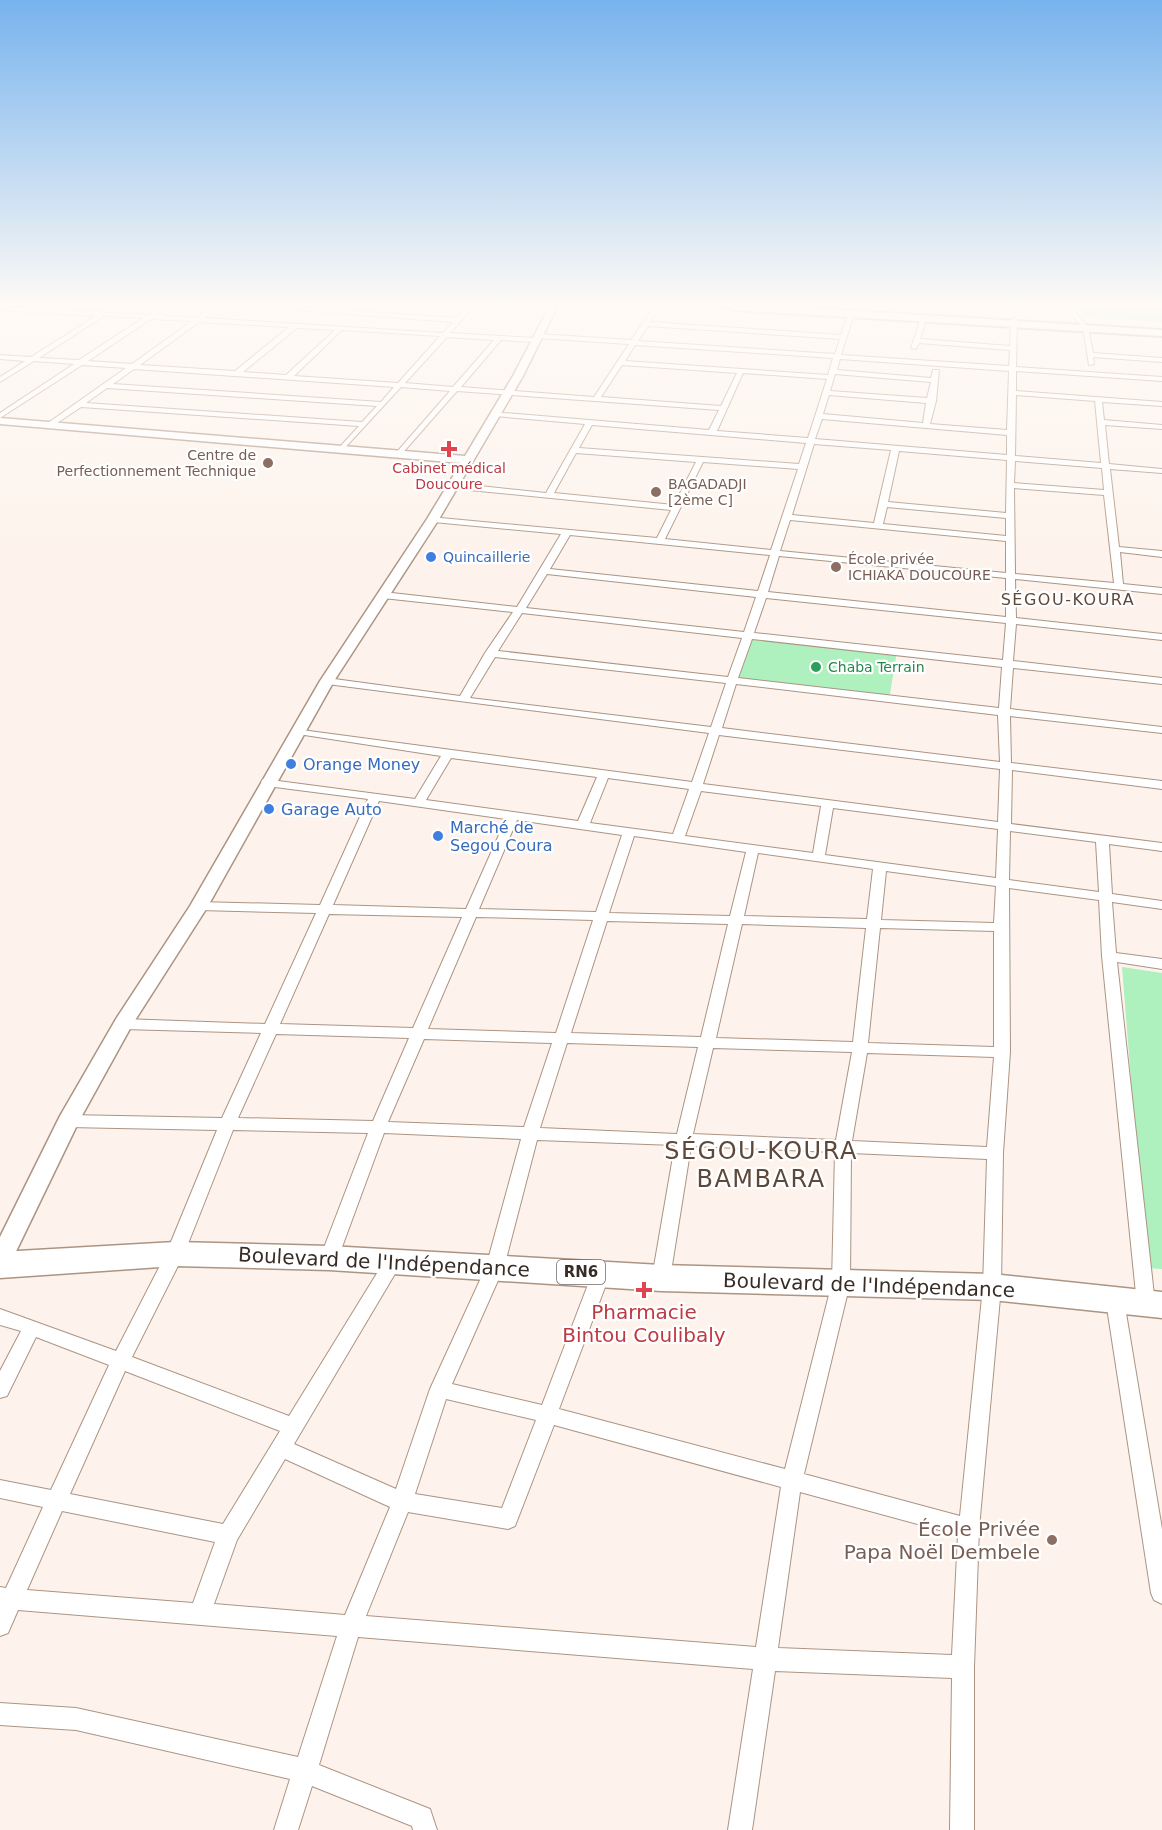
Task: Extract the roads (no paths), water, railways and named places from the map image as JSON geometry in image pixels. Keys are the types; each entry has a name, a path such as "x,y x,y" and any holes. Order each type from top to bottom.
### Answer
{"highway":[{"name":"Boulevard de l'Indépendance","path":"0,1263 176,1254 329,1258 661,1278 992,1287 1154,1304"}],"street":[{"path":"0,418 38,392"},
{"path":"51,425 97,392"},
{"path":"205,392 384,404"},
{"path":"341,450 394,392"},
{"path":"399,455 451,392"},
{"path":"500,392 724,408"},
{"path":"596,399 600,392"},
{"path":"711,434 731,392"},
{"path":"926,425 933,392"},
{"path":"0,1263 68,1121 123,1024 199,906 267,782 327,681 433,519 508,393"},
{"path":"678,839 733,682 800,467 827,393 932,401"},
{"path":"962,1830 963,1667 969,1528 992,1287 995,1154 1002,1052 1001,927 1006,766 1004,713 1010,664 1012,393 1162,404"},
{"path":"1098,399 1119,587"},
{"path":"79,405 365,424"},
{"path":"495,414 1162,471"},
{"path":"817,416 1012,433"},
{"path":"0,418 51,425 468,460"},
{"path":"1099,422 1162,427"},
{"path":"548,496 589,423"},
{"path":"878,526 895,449"},
{"path":"572,450 800,467"},
{"path":"660,542 701,459"},
{"path":"1010,484 1109,493"},
{"path":"452,486 676,508"},
{"path":"882,504 1010,516"},
{"path":"785,517 1010,539"},
{"path":"433,519 1162,591"},
{"path":"463,700 490,653 545,571 567,532"},
{"path":"1114,549 1162,554"},
{"path":"545,571 1162,637"},
{"path":"383,595 1162,681"},
{"path":"490,653 1162,730"},
{"path":"327,681 463,700 1162,785"},
{"path":"298,731 448,754 1162,847"},
{"path":"418,803 448,754"},
{"path":"582,826 604,774"},
{"path":"267,782 1162,905"},
{"path":"0,1625 6,1598 56,1500 120,1361 176,1254 228,1123 375,797"},
{"path":"818,858 828,803"},
{"path":"329,1258 378,1127 513,816"},
{"path":"286,1830 303,1770 351,1626 402,1502 440,1389 495,1267 531,1134 629,832"},
{"path":"1102,839 1109,956 1154,1304"},
{"path":"661,1278 684,1140 753,849"},
{"path":"740,1830 792,1480 841,1283 843,1146 860,1047 880,866"},
{"path":"199,906 1001,927"},
{"path":"1109,956 1162,964"},
{"path":"123,1024 1002,1052"},
{"path":"68,1121 378,1127 995,1154"},
{"path":"200,1612 228,1535 393,1262"},
{"path":"281,1448 402,1502 508,1519 601,1274"},
{"path":"1115,1301 1154,1499 1162,1593"},
{"path":"0,1317 32,1327 294,1427"},
{"path":"0,1390 32,1327"},
{"path":"440,1389 549,1415 969,1528"},
{"path":"0,1489 228,1535"},
{"path":"6,1598 765,1659 963,1667"},
{"path":"0,1714 76,1719 303,1770 421,1818 425,1830"}],"place":[{"name":"Cabinet médical Doucoure","path":"449,449"},
{"name":"Centre de Perfectionnement Technique","path":"268,463"},
{"name":"BAGADADJI [2ème C]","path":"656,492"},
{"name":"Quincaillerie","path":"431,557"},
{"name":"École privée ICHIAKA DOUCOURE","path":"836,567"},
{"name":"Chaba Terrain","path":"816,667"},
{"name":"Orange Money","path":"291,764"},
{"name":"Garage Auto","path":"269,809"},
{"name":"Marché de Segou Coura","path":"438,836"},
{"name":"Pharmacie Bintou Coulibaly","path":"644,1290"},
{"name":"École Privée Papa Noël Dembele","path":"1052,1540"}],"district":[{"name":"SÉGOU-KOURA","path":"1068,599"},
{"name":"SÉGOU-KOURA BAMBARA","path":"761,1165"}]}
